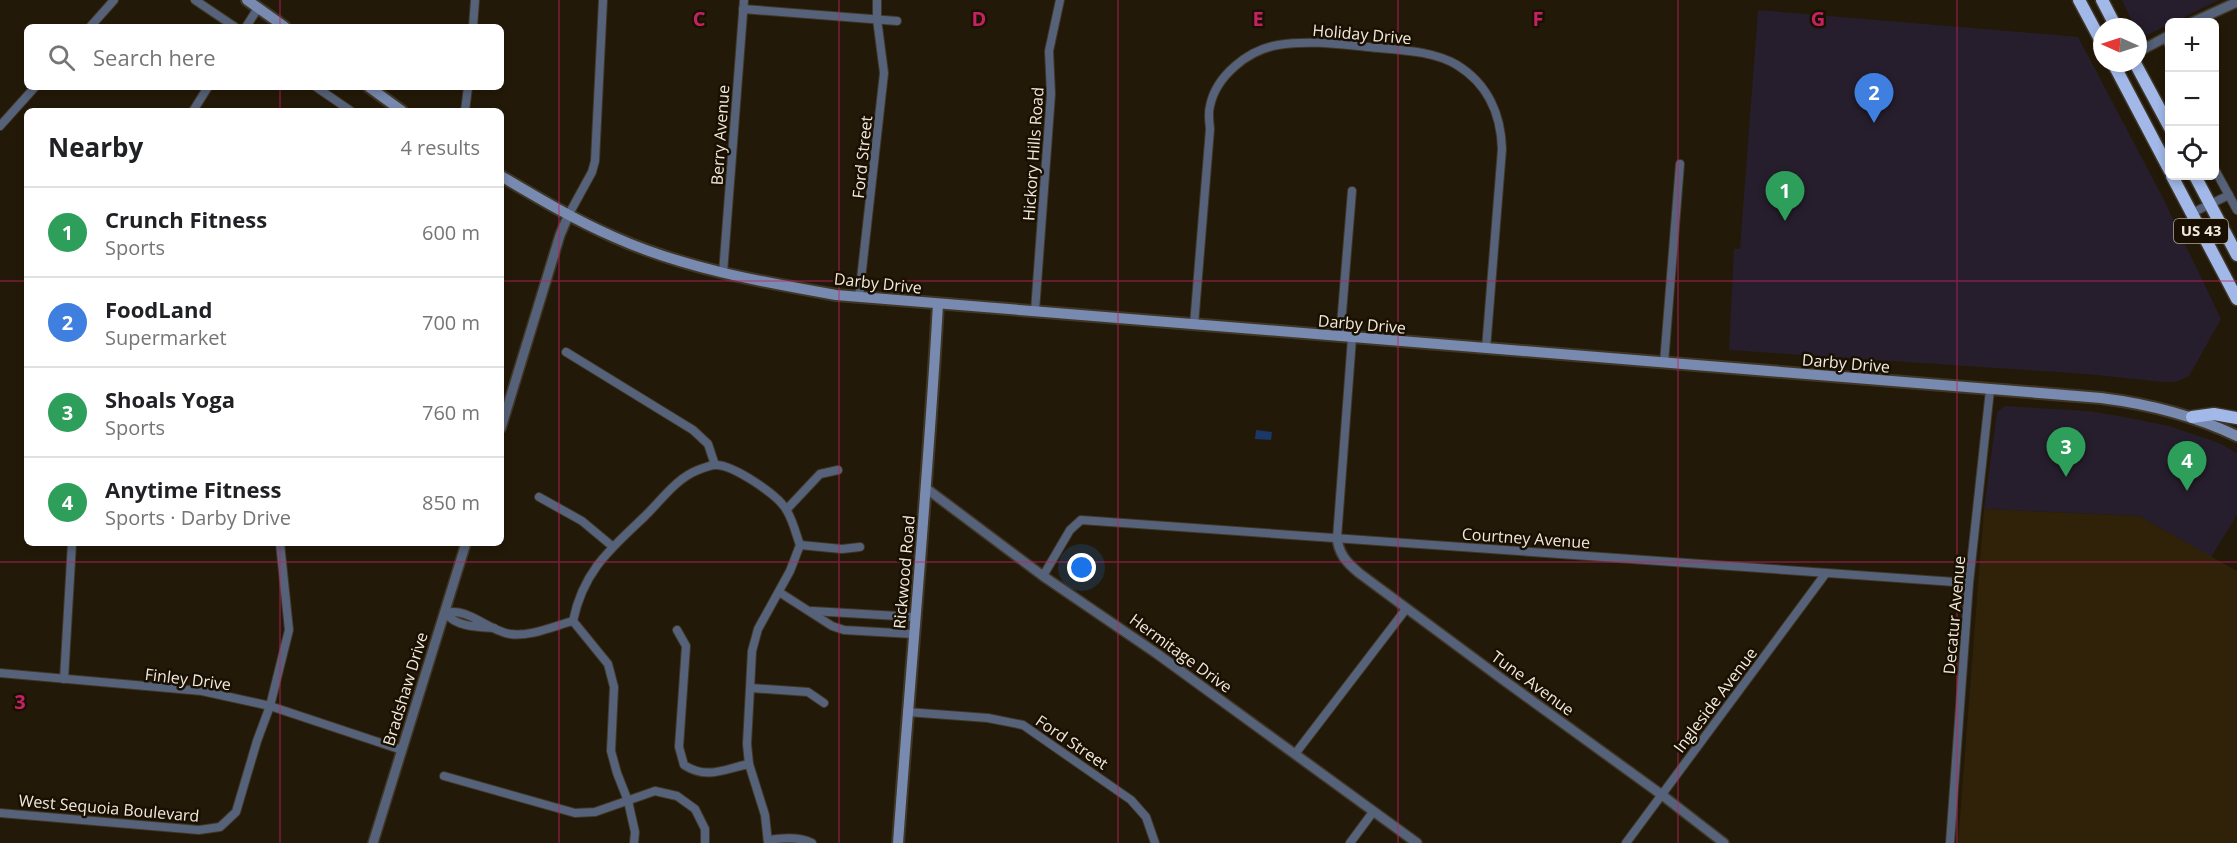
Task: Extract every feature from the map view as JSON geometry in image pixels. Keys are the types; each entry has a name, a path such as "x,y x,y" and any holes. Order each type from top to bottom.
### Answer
{"highway":[{"path":"2079,0 2093,26"},
{"path":"2102,0 2111,18"},
{"path":"2120,72 2165,163"},
{"path":"2140,72 2168,126"},
{"name":"US 43","path":"2174,180 2237,299"},
{"name":"US 43","path":"2197,180 2237,255"},
{"path":"2192,417 2214,414 2237,418"}],"main road":[{"path":"247,0 281,24"},
{"path":"373,90 398,108"},
{"name":"Darby Drive","path":"504,179 615,238 723,273 774,284 859,297 2121,400 2192,417 2237,436"},
{"name":"Rickwood Road","path":"898,843 927,489 938,304"}],"street":[{"path":"93,24 114,0"},
{"path":"195,0 230,24"},
{"path":"473,24 475,0"},
{"path":"504,418 560,235 592,172 603,0"},
{"name":"Ford Street","path":"859,297 884,73 877,19 877,0"},
{"name":"Hickory Hills Road","path":"1035,311 1052,94 1049,51 1060,0"},
{"path":"2202,18 2237,2"},
{"path":"744,4 897,21"},
{"name":"Berry Avenue","path":"723,273 744,4"},
{"path":"248,24 258,8"},
{"path":"2147,47 2165,37"},
{"name":"Holiday Drive","path":"1194,325 1210,129 1209,108 1212,98 1238,63 1267,48 1299,43 1352,46 1415,52 1447,60 1473,78 1493,103 1500,123 1502,149 1486,349"},
{"path":"0,126 32,90"},
{"path":"195,108 206,90"},
{"path":"320,90 347,108"},
{"path":"465,108 468,90"},
{"path":"1664,363 1680,165"},
{"path":"2219,177 2237,210"},
{"path":"1340,337 1352,191"},
{"path":"2192,213 2229,195"},
{"path":"1337,538 1352,338"},
{"path":"566,352 693,430 708,444 715,465"},
{"name":"Decatur Avenue","path":"1950,843 1970,583 1990,390"},
{"path":"634,843 628,801 611,751 614,687 608,664 573,621 577,600 612,546 680,480 715,465 742,474 770,492 787,509 800,545 790,571 758,629 754,644 747,744 749,764 765,815 768,842 782,838 807,840 812,843"},
{"path":"787,509 820,474 838,470"},
{"name":"Hermitage Drive","path":"927,489 1043,576 1156,652 1417,843"},
{"path":"539,497 582,521 612,546"},
{"name":"Courtney Avenue","path":"1043,576 1070,530 1081,520 1970,583"},
{"name":"Tune Avenue","path":"1337,538 1345,561 1724,843"},
{"path":"800,545 842,549 860,547"},
{"path":"64,679 72,546"},
{"name":"West Sequoia Boulevard","path":"0,813 199,830 220,827 236,812 270,706 289,630 279,546"},
{"name":"Bradshaw Drive","path":"373,843 465,546"},
{"name":"Ingleside Avenue","path":"1626,843 1826,573"},
{"path":"778,592 832,626 844,630 914,634"},
{"path":"1295,754 1407,609"},
{"path":"811,611 915,617"},
{"path":"445,613 451,620 471,626 494,628 510,634 531,632 573,621"},
{"path":"677,630 686,646 679,747 684,765 695,772 706,774 749,764"},
{"name":"Finley Drive","path":"0,674 202,691 270,706 402,750"},
{"path":"751,688 808,692 824,703"},
{"name":"Ford Street","path":"908,712 988,718 1023,725 1131,800 1146,817 1155,843"},
{"path":"444,776 575,813 595,812 656,791 677,796 695,809 705,829 705,843"},
{"path":"1350,843 1373,812"}],"shaded area":[{"path":"2122,0 2219,0 2182,18 2165,18 2165,26 2147,35 2147,18 2131,18"},
{"path":"1758,10 2078,37 2093,65 2093,72 2096,72 2163,198 2221,319 2189,376 2176,382 1729,350 1734,249 1740,249"},
{"path":"2005,406 2088,411 2125,417 2169,426 2219,443 2237,453 2237,515 2211,557 2139,516 1984,509 1997,412"},
{"path":"1984,509 2139,516 2237,571 2237,843 1958,843"}],"water":[{"path":"1256,430 1272,432 1271,440 1255,439"}],"place":[{"name":"FoodLand","path":"1874,123"},
{"name":"Crunch Fitness","path":"1785,221"},
{"name":"Shoals Yoga","path":"2066,477"},
{"name":"Anytime Fitness","path":"2187,491"}]}
